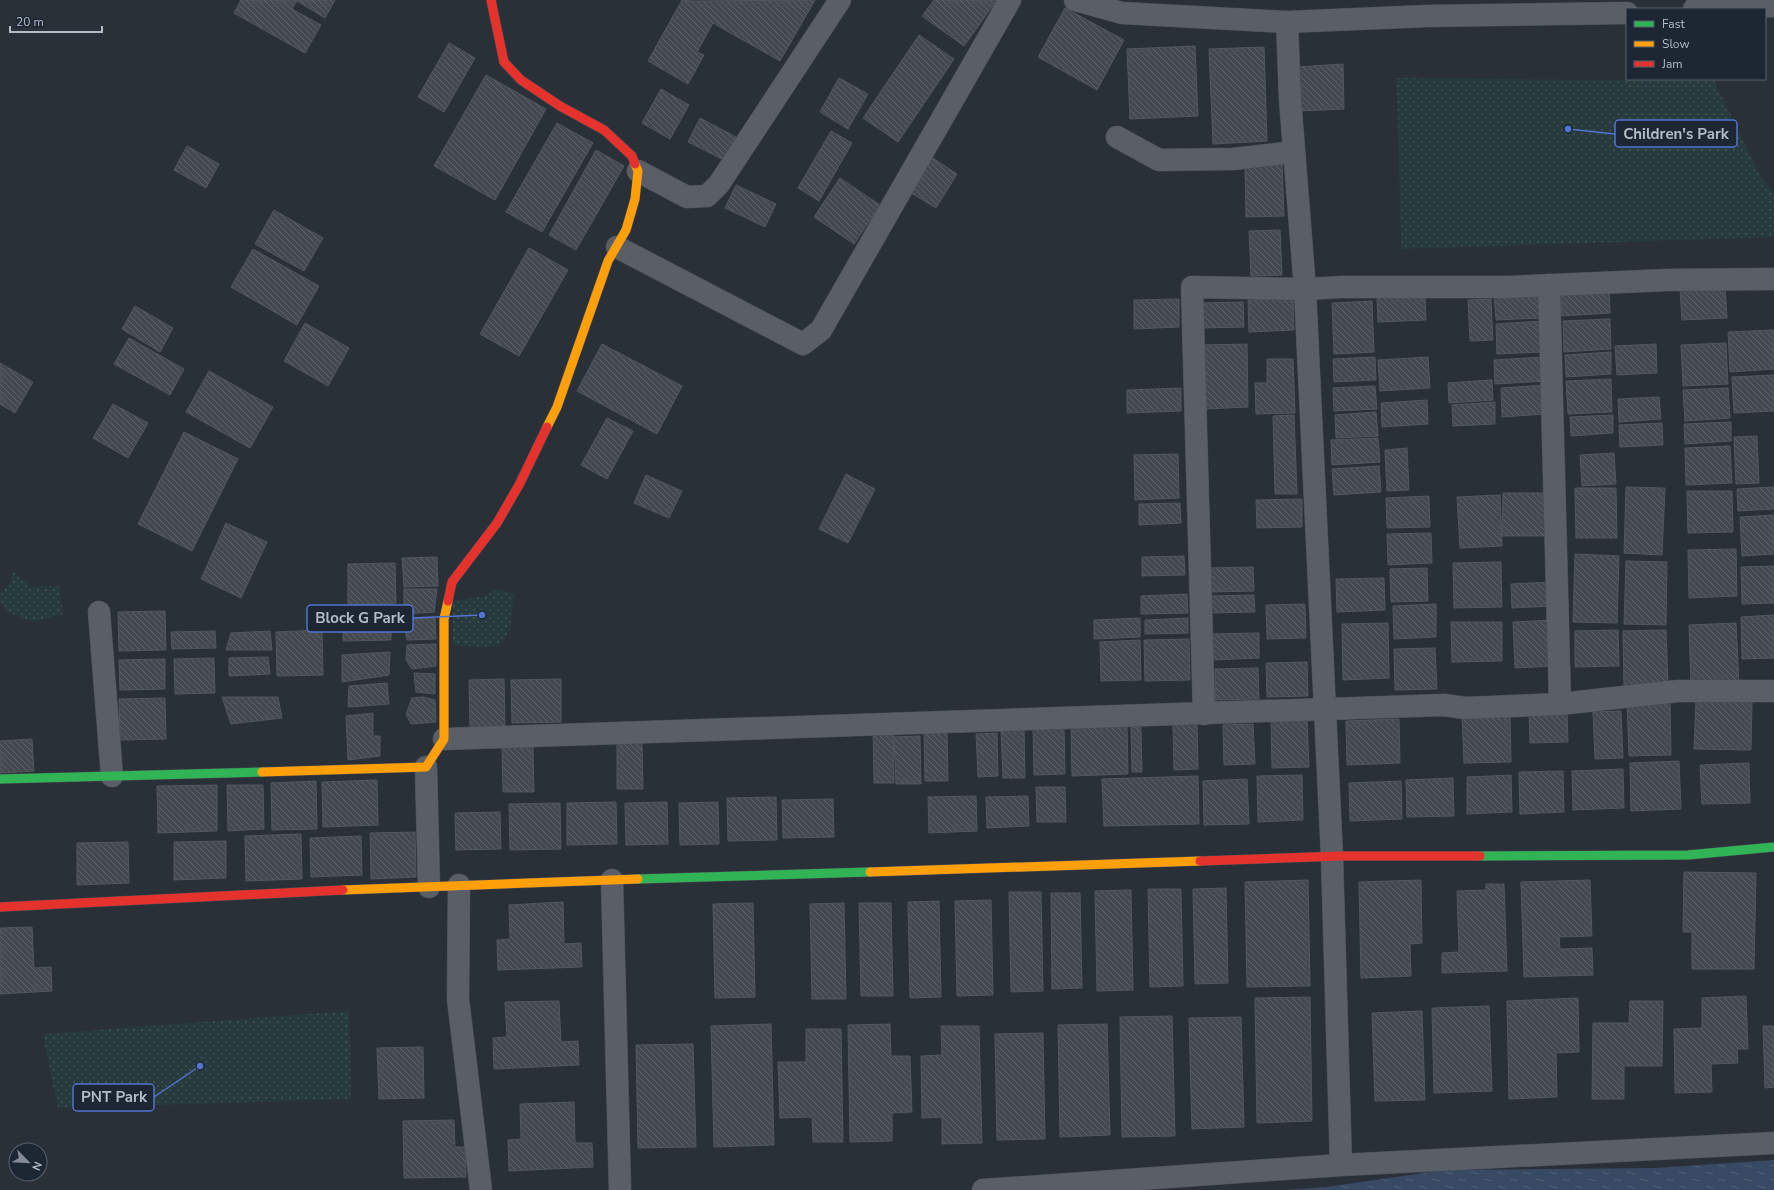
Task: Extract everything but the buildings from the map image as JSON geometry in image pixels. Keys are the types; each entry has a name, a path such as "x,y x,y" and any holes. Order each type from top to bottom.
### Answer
{"street":[{"path":"429,887 426,767 444,739 444,619 452,582 497,523 519,485 557,407 608,261 626,230 635,199 638,171 632,156 604,130 560,106 520,80 504,62 491,0"},
{"path":"638,171 687,197 707,196 719,184 840,0"},
{"path":"617,246 803,344 820,330 1010,0"},
{"path":"1074,0 1122,13 1288,22 1427,16 1626,13"},
{"path":"1702,8 1740,3 1774,6"},
{"path":"1288,22 1294,152 1305,289 1332,857 1341,1165"},
{"path":"1117,137 1159,160 1233,159 1294,152"},
{"path":"1204,714 1192,287 1305,289 1549,285 1667,280 1774,279"},
{"path":"1549,285 1560,704"},
{"path":"99,612 112,776"},
{"path":"444,739 1444,705 1464,708 1560,704 1678,692 1774,692"},
{"path":"0,779 426,767"},
{"path":"0,907 338,890 612,880 1332,857 1688,855 1774,848"},
{"path":"612,880 620,1190"},
{"path":"459,886 458,999 481,1190"},
{"path":"983,1190 1341,1165 1774,1142"}],"green space":[{"path":"1397,78 1714,81 1761,177 1774,193 1774,237 1401,249"},
{"path":"14,572 32,587 59,586 63,614 34,622 8,612 0,601 0,594 9,584"},
{"path":"496,589 514,594 510,629 500,644 487,647 453,645 453,601 485,596"},
{"path":"349,1011 351,1099 58,1108 43,1034"}],"water":[{"path":"1774,1160 1774,1190 1286,1190 1326,1187 1445,1170 1655,1168"}],"traffic: fast":[{"path":"0,779 262,772"},
{"path":"1480,856 1688,855 1774,847"},
{"path":"638,879 870,872"}],"traffic: slow":[{"path":"547,427 557,407 608,261 626,230 635,199 638,171 635,164"},
{"path":"262,772 426,767 444,739 444,619 448,601"},
{"path":"870,872 1200,861"},
{"path":"343,890 638,879"}],"traffic: jam":[{"path":"491,0 504,62 521,80 560,106 604,130 632,156 635,164"},
{"path":"448,601 452,582 497,523 519,485 547,427"},
{"path":"1200,861 1341,856 1480,856"},
{"path":"0,907 343,890"}],"place":[{"name":"Children's Park","path":"1568,129"},
{"name":"Block G Park","path":"482,615"},
{"name":"PNT Park","path":"200,1066"}]}
